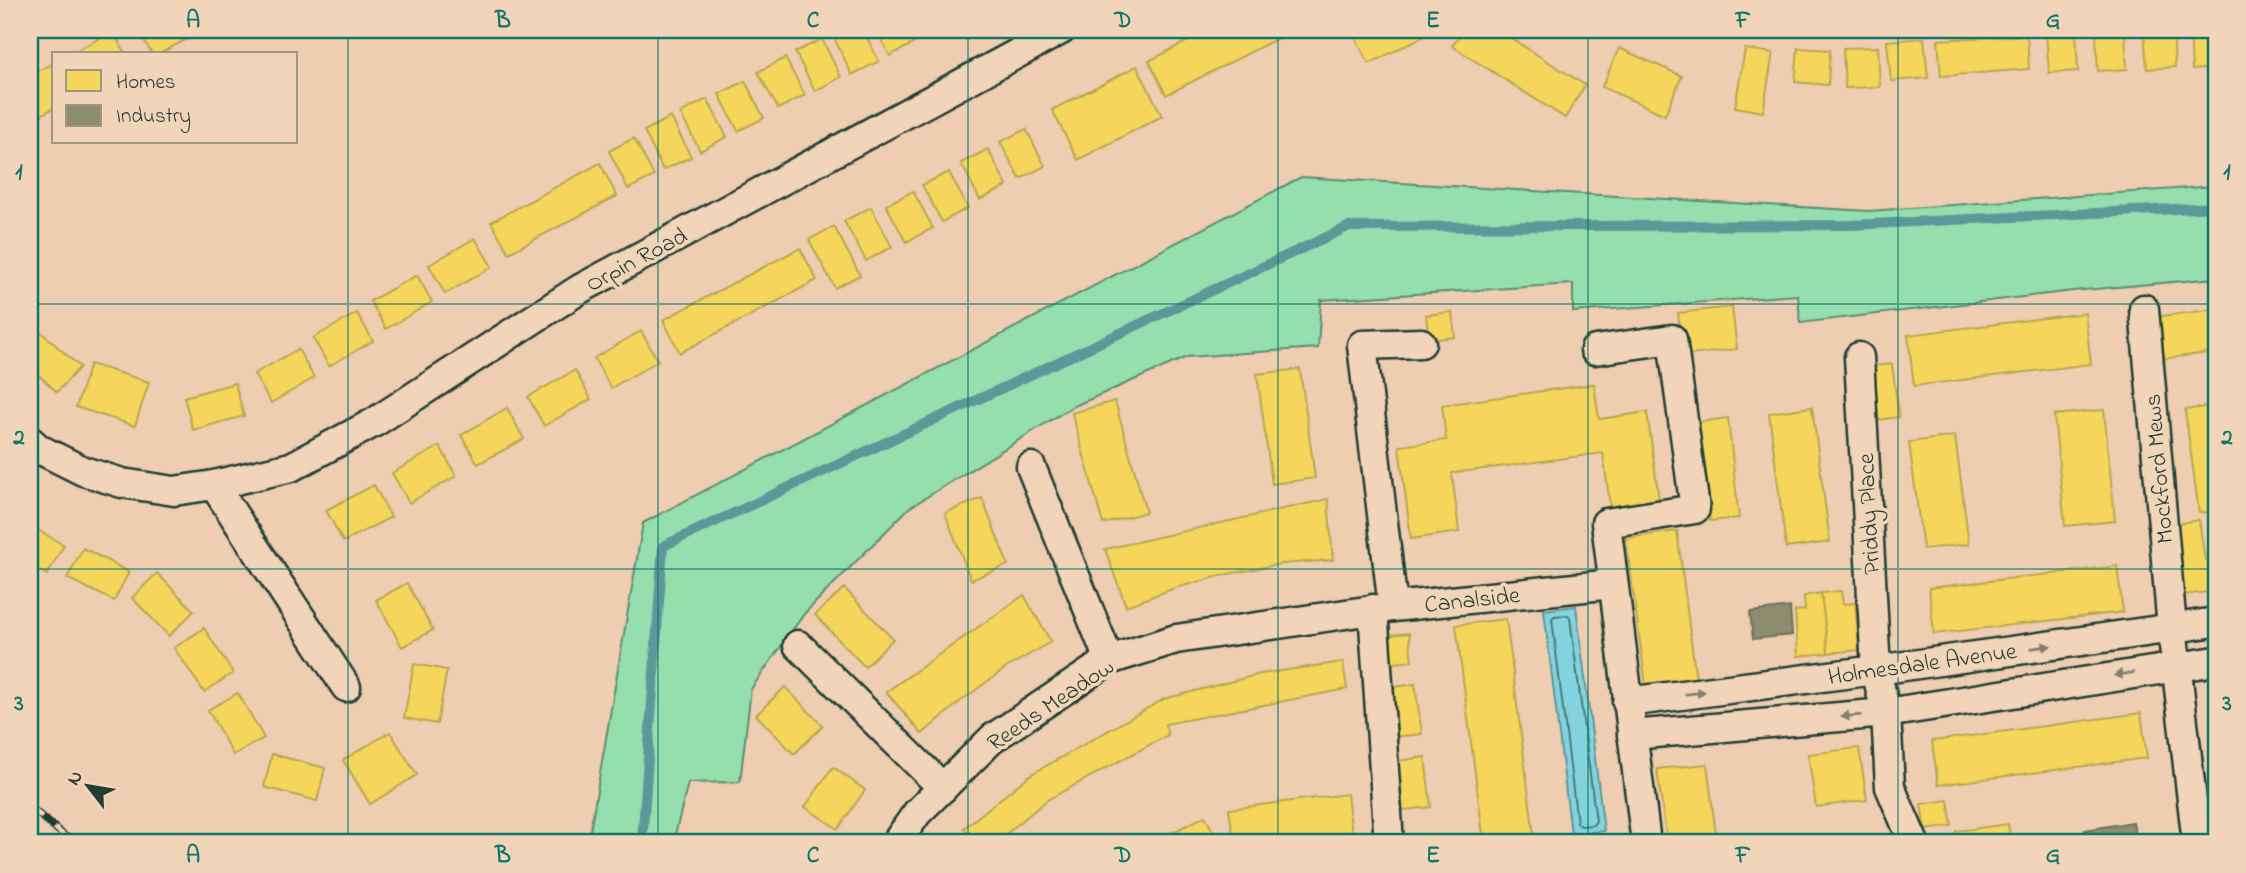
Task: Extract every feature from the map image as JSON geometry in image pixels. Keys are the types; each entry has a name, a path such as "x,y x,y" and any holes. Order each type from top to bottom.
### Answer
{"street":[{"name":"Orpin Road","path":"30,441 38,449 83,471 122,482 174,491 214,485 291,467 375,422 580,289 1061,30"},
{"name":"Mockford Mews","path":"2144,309 2172,628 2197,843"},
{"path":"1595,350 1672,339 1695,509 1606,523 1646,843"},
{"name":"Canalside","path":"1421,343 1362,345 1383,608 1613,584"},
{"name":"Priddy Place","path":"1859,357 1876,670 1886,713 1890,787 1914,843"},
{"path":"1031,467 1109,660"},
{"path":"214,485 345,687"},
{"path":"1383,608 1389,843"},
{"name":"Reeds Meadow","path":"897,843 917,813 993,738 1109,660 1176,639 1383,608"},
{"name":"Holmesdale Avenue","path":"1627,702 2216,622"},
{"path":"797,646 943,788"},
{"name":"Holmesdale Avenue","path":"1632,735 1886,713 2216,661"}],"green space":[{"path":"1301,177 1868,211 2216,186 2216,278 2073,291 1800,323 1798,295 1573,312 1573,284 1321,300 1318,348 1187,357 1072,407 909,508 804,614 751,689 740,782 688,783 673,843 588,843 643,523"}],"water":[{"path":"1576,606 1604,831 1571,834 1544,610"}],"building: Homes":[{"path":"138,30 184,30 189,38 163,52 151,52"},
{"path":"845,30 863,30 879,61 852,75 833,36"},
{"path":"876,30 910,30 916,42 890,56"},
{"path":"1209,30 1278,30 1282,36 1166,95 1149,61"},
{"path":"1358,30 1421,30 1424,36 1369,64 1353,33"},
{"path":"1463,30 1498,30 1585,85 1565,118 1452,46"},
{"path":"2173,30 2175,67 2147,69 2144,31"},
{"path":"2216,30 2216,68 2192,70 2190,32"},
{"path":"113,31 124,52 76,52"},
{"path":"2076,32 2078,71 2049,73 2046,33"},
{"path":"2125,33 2127,69 2098,71 2096,35"},
{"path":"2027,35 2029,69 1941,76 1938,40"},
{"path":"1924,38 1928,78 1891,81 1887,41"},
{"path":"822,39 841,77 815,91 795,52"},
{"path":"1878,47 1880,87 1845,88 1843,48"},
{"path":"1619,48 1682,76 1665,115 1602,87"},
{"path":"1798,48 1830,50 1828,85 1795,82"},
{"path":"1745,49 1773,53 1763,112 1735,107"},
{"path":"785,58 805,95 778,109 758,72"},
{"path":"52,64 52,109 30,121 30,75"},
{"path":"1137,66 1162,116 1078,160 1052,110"},
{"path":"745,81 764,118 738,131 719,94"},
{"path":"707,99 727,137 700,151 680,113"},
{"path":"671,117 691,157 663,170 644,131"},
{"path":"1026,129 1045,166 1020,179 1000,142"},
{"path":"634,138 654,176 628,189 609,151"},
{"path":"988,149 1007,186 980,200 961,163"},
{"path":"600,163 617,196 509,253 491,222"},
{"path":"949,172 968,208 942,222 922,185"},
{"path":"913,191 933,228 906,242 886,205"},
{"path":"871,207 892,247 866,261 844,221"},
{"path":"834,226 860,275 835,288 809,240"},
{"path":"475,238 492,267 445,294 429,265"},
{"path":"800,248 817,280 680,353 663,320"},
{"path":"417,275 432,302 386,329 370,301"},
{"path":"1732,307 1737,349 1683,356 1678,313"},
{"path":"2216,309 2216,352 2153,360 2147,318"},
{"path":"1452,312 1455,337 1429,340 1426,315"},
{"path":"357,313 373,341 329,366 313,338"},
{"path":"2085,313 2091,364 1914,386 1908,335"},
{"path":"30,322 80,367 57,392 30,367"},
{"path":"641,331 658,361 611,388 594,358"},
{"path":"298,349 314,378 271,403 254,374"},
{"path":"90,364 149,382 135,426 76,407"},
{"path":"1892,364 1899,417 1871,421 1864,367"},
{"path":"1300,369 1315,478 1272,484 1257,374"},
{"path":"575,370 591,399 544,426 528,397"},
{"path":"235,383 244,416 193,430 184,397"},
{"path":"1594,384 1599,419 1647,412 1660,507 1611,513 1603,453 1452,473 1459,532 1411,539 1399,446 1446,440 1442,405"},
{"path":"1115,401 1146,512 1103,524 1072,413"},
{"path":"2216,405 2216,511 2199,513 2185,410"},
{"path":"1812,407 1830,542 1786,548 1769,413"},
{"path":"507,408 524,439 478,464 461,435"},
{"path":"2104,410 2115,521 2065,526 2054,415"},
{"path":"1728,418 1739,518 1710,521 1698,422"},
{"path":"1955,436 1969,544 1923,549 1909,442"},
{"path":"440,446 456,476 409,503 392,473"},
{"path":"374,485 391,517 343,542 326,510"},
{"path":"982,498 1008,565 971,580 945,513"},
{"path":"1328,499 1333,560 1281,564 1228,574 1175,588 1126,606 1105,549"},
{"path":"2199,520 2205,560 2216,559 2216,591 2183,595 2173,524"},
{"path":"30,526 64,545 47,575 30,565"},
{"path":"1677,531 1696,680 1646,686 1626,538"},
{"path":"83,548 129,572 114,601 67,578"},
{"path":"2117,566 2123,612 1934,634 1929,588"},
{"path":"157,573 194,611 169,636 132,598"},
{"path":"407,583 433,630 402,647 376,600"},
{"path":"844,588 893,639 865,667 815,615"},
{"path":"1841,591 1843,604 1855,603 1859,650 1828,653 1821,593"},
{"path":"1821,593 1828,653 1798,656 1795,611 1805,610 1804,596"},
{"path":"1024,595 1051,642 1006,668 922,734 886,692"},
{"path":"1506,619 1535,843 1484,843 1456,625"},
{"path":"204,628 233,673 204,692 174,648"},
{"path":"1409,633 1412,661 1384,664 1381,636"},
{"path":"1343,662 1347,689 1165,724 1168,735 1047,800 995,843 976,843 964,828 1030,775 1164,699 1260,674"},
{"path":"414,664 447,670 437,724 404,718"},
{"path":"1415,684 1422,734 1393,737 1387,688"},
{"path":"785,687 823,726 794,754 756,715"},
{"path":"238,693 264,738 233,755 208,710"},
{"path":"2141,713 2147,758 1938,785 1932,741"},
{"path":"390,732 417,775 370,804 343,760"},
{"path":"1859,748 1867,800 1816,807 1808,754"},
{"path":"272,754 325,768 317,801 264,787"},
{"path":"1425,757 1431,807 1403,810 1397,761"},
{"path":"1707,764 1717,843 1667,843 1657,769"},
{"path":"833,767 865,790 838,829 805,807"},
{"path":"1347,794 1352,834 1282,843 1234,843 1229,809"},
{"path":"1948,800 1952,826 1925,830 1921,804"},
{"path":"1205,816 1219,843 1166,843 1163,837"},
{"path":"2008,824 2011,843 1957,843 1956,831"}],"building: Industry":[{"path":"1790,607 1792,635 1753,639 1750,612"},
{"path":"2133,822 2137,843 2087,843 2085,830"}],"waterway":[{"path":"642,843 663,546 1348,227 1852,225 2216,207"}],"railway":[{"path":"30,807 73,843"},
{"path":"30,834 40,843"}]}
